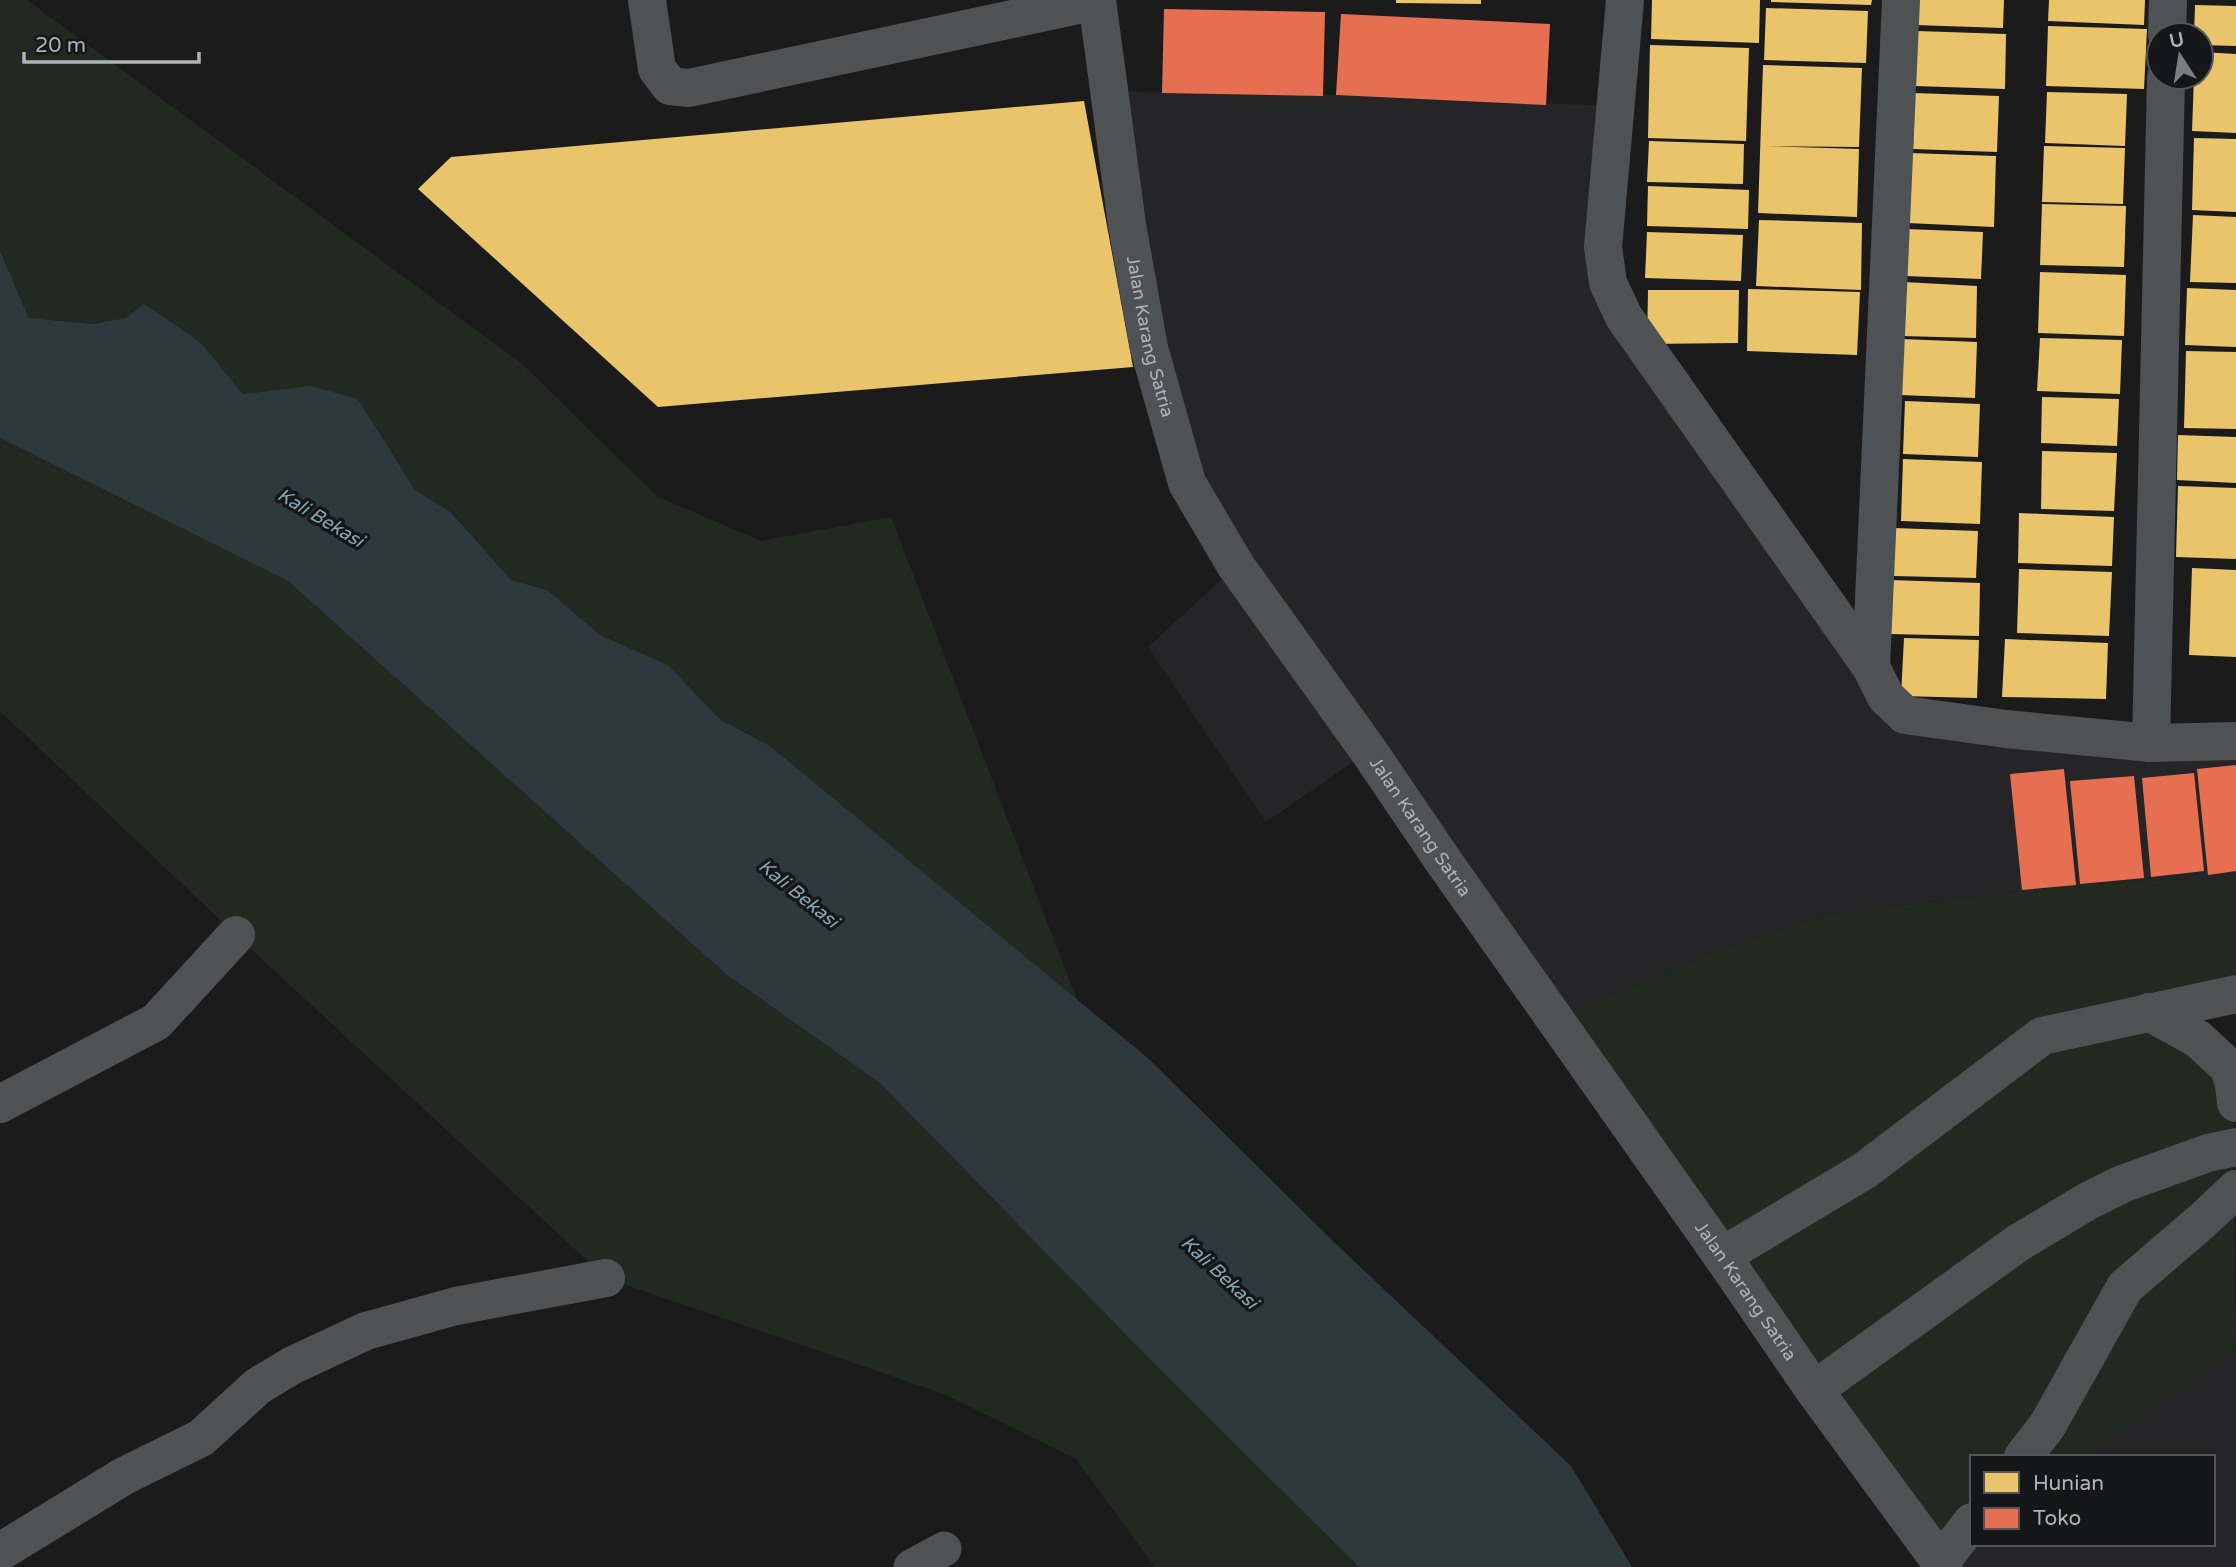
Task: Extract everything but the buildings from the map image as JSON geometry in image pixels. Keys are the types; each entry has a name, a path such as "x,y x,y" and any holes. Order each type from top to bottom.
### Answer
{"street":[{"path":"647,0 657,69 670,86 689,88 1097,0"},
{"name":"Jalan Karang Satria","path":"1097,0 1127,225 1149,348 1187,483 1236,566 1368,750 1814,1390 1942,1565"},
{"path":"1625,0 1603,247 1608,283 1624,317 1871,667 1886,697 1905,715 2007,729 2151,743 2236,741"},
{"path":"1871,667 1901,0"},
{"path":"2167,21 2168,0"},
{"path":"2151,743 2166,91"},
{"path":"0,1104 156,1022 236,934"},
{"path":"1722,1256 1864,1171 2042,1037 2236,994"},
{"path":"2149,1012 2198,1039 2229,1068 2236,1103"},
{"path":"1814,1390 2018,1244 2088,1201 2122,1184 2222,1150 2234,1131 2236,1113"},
{"path":"2025,1455 2047,1426 2125,1287 2236,1189"},
{"path":"0,1552 124,1476 201,1438 258,1386 293,1365 366,1331 456,1306 607,1278"},
{"path":"1942,1565 1970,1525"}],"lane":[{"path":"911,1567 944,1549"}],"shaded area":[{"path":"0,0 27,0 521,363 658,497 761,541 891,517 1078,1002 770,746 721,720 668,665 600,635 547,590 511,580 452,512 415,490 358,399 311,387 243,394 201,343 126,318 93,324 29,318 0,251"},
{"path":"1110,91 1336,95 1616,106 1608,283 1886,697 2006,729 2236,725 2236,877 2080,884 1829,914 1709,953 1554,1019 1369,751 1266,822 1148,647 1236,566 1187,483"},
{"path":"0,438 288,581 727,975 880,1083 1359,1567 1155,1567 1076,1459 944,1394 606,1278 236,935 0,711"},
{"path":"2236,877 2236,994 2150,1012 2198,1039 2236,1113 2236,1349 2090,1455 1970,1455 1970,1541 1940,1563 1554,1019 1709,953 1829,914 2080,884"},
{"path":"2236,1349 2236,1567 1944,1567 1970,1546 2215,1546 2215,1455 2090,1455"}],"water":[{"name":"Kali Bekasi","path":"0,251 29,318 93,324 126,318 144,304 201,343 243,394 311,386 358,399 415,490 451,512 511,580 547,590 600,635 668,665 721,720 770,746 1149,1059 1337,1245 1571,1466 1632,1567 1359,1567 1145,1354 880,1083 727,975 288,581 0,438"}]}
